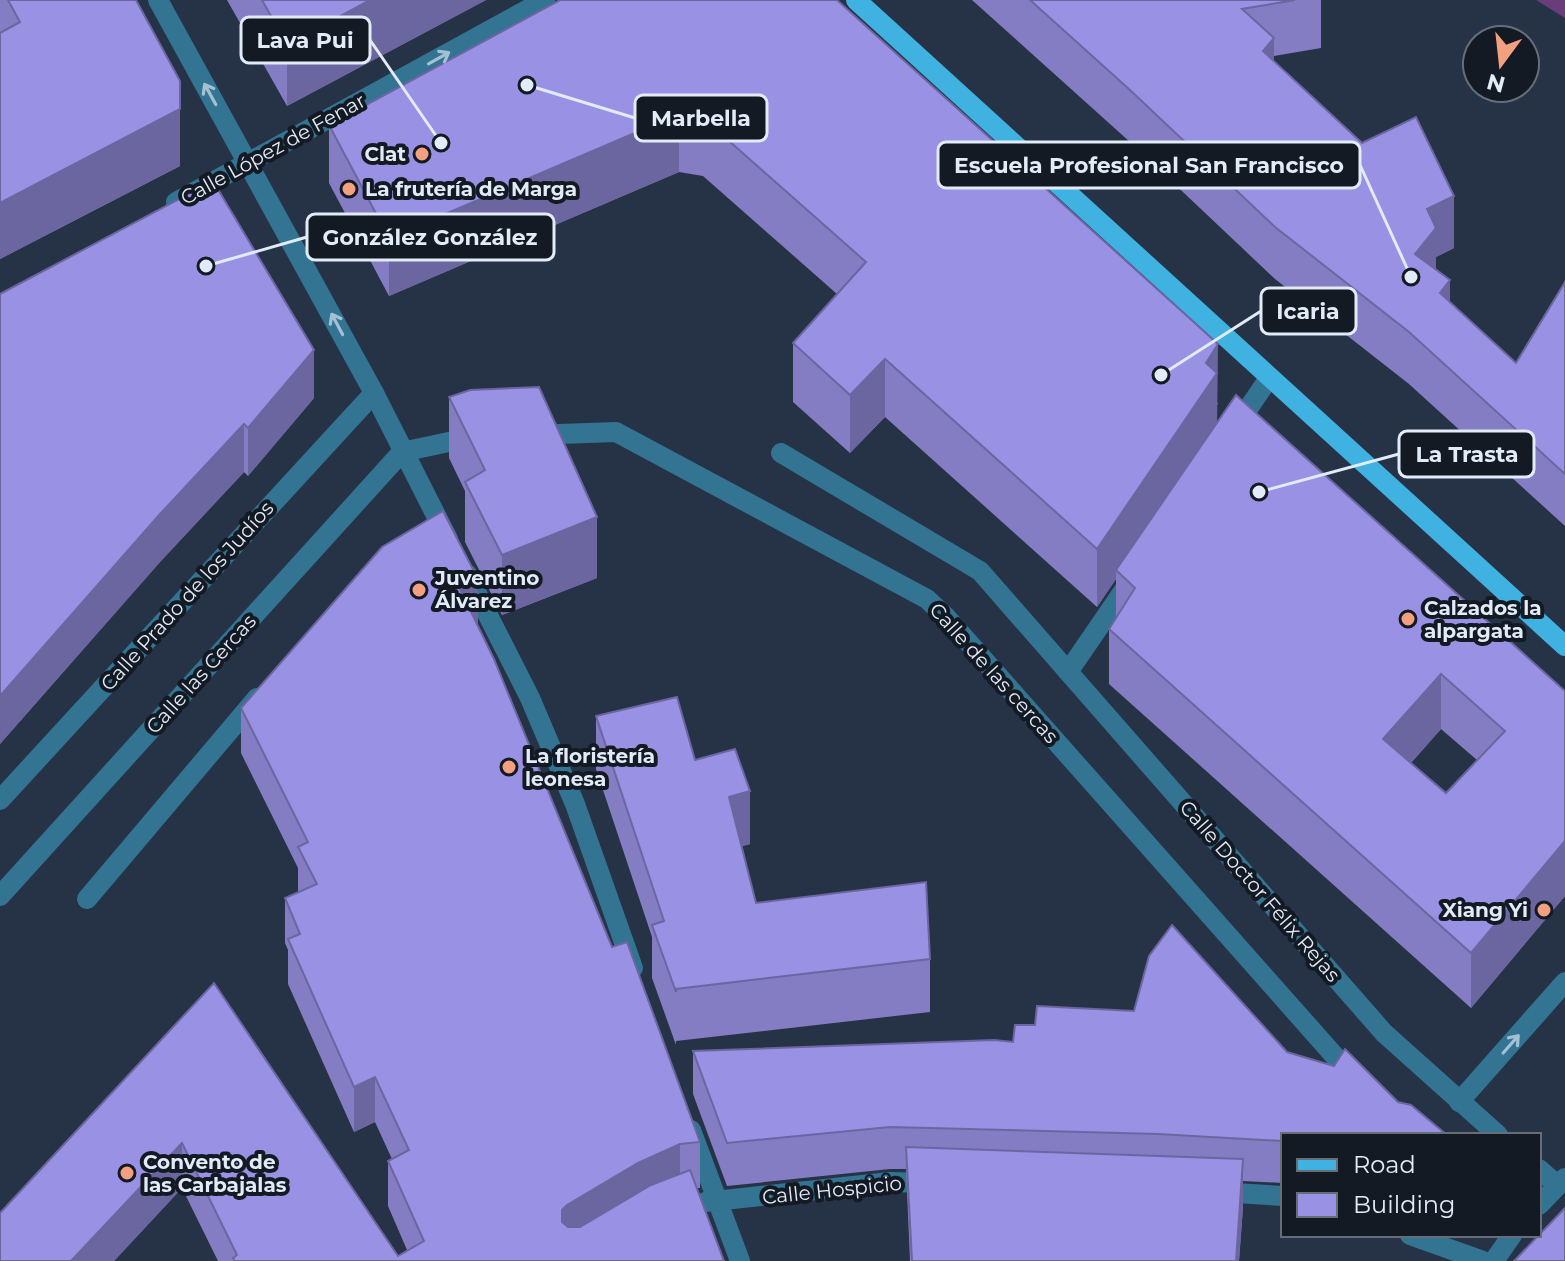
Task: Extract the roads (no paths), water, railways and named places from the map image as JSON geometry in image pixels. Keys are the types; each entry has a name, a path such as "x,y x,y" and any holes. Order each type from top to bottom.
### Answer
{"main road":[{"path":"856,0 1565,646"}],"street":[{"path":"158,0 374,393 434,526 535,711 575,804 638,981"},
{"name":"Calle López de Fenar","path":"160,210 545,0"},
{"path":"1226,442 1269,378"},
{"name":"Calle Prado de los Judíos","path":"0,800 374,393"},
{"name":"Calle de las cercas","path":"402,452 468,437 616,432 927,599 1373,1100"},
{"name":"Calle las Cercas","path":"0,896 402,452"},
{"name":"Calle Doctor Félix Rejas","path":"781,453 980,571 1384,1033 1496,1133"},
{"path":"1068,672 1138,570"},
{"path":"87,899 271,682"},
{"path":"1459,1102 1565,982"},
{"path":"686,1114 740,1261"},
{"path":"1541,1170 1561,1181 1541,1203"},
{"name":"Calle Hospicio","path":"685,1202 717,1202 890,1182 953,1183"},
{"path":"1205,1191 1281,1196"},
{"path":"1416,1237 1483,1261"},
{"path":"1494,1261 1511,1237"}],"place":[{"name":"Marbella","path":"527,85"},
{"name":"Lava Pui","path":"441,143"},
{"name":"Clat","path":"422,154"},
{"name":"La frutería de Marga","path":"349,189"},
{"name":"González González","path":"206,266"},
{"name":"Escuela Profesional San Francisco","path":"1411,277"},
{"name":"Icaria","path":"1161,375"},
{"name":"La Trasta","path":"1259,492"},
{"name":"Juventino Álvarez","path":"419,590"},
{"name":"Calzados la alpargata","path":"1408,619"},
{"name":"La floristería leonesa","path":"509,767"},
{"name":"Xiang Yi","path":"1544,910"},
{"name":"Convento de las Carbajalas","path":"127,1173"}]}
